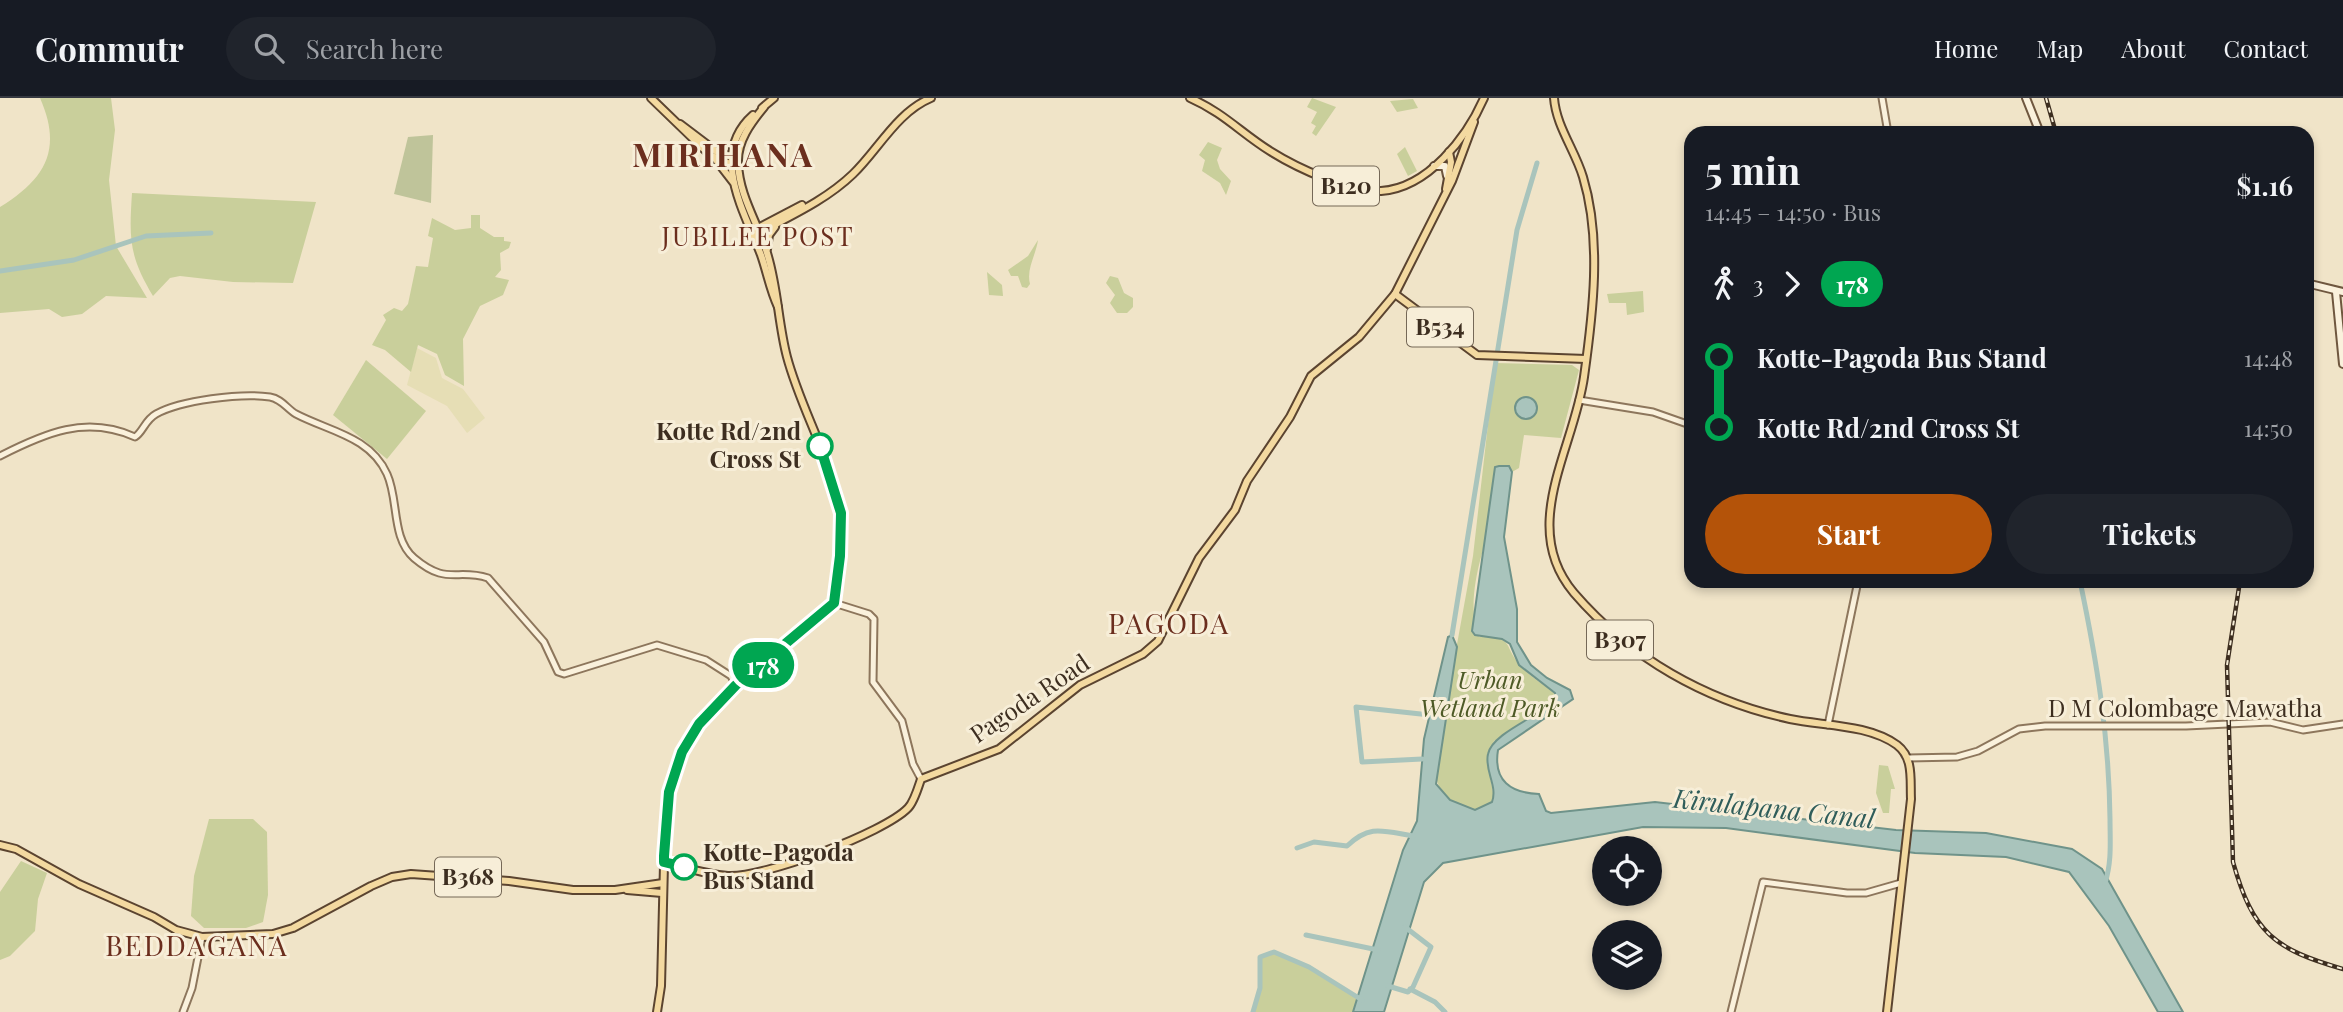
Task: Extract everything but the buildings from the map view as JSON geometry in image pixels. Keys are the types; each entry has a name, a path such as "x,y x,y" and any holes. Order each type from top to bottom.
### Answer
{"main road":[{"path":"651,98 710,155 735,187 755,232 767,251"},
{"path":"735,187 735,161 748,127 774,98"},
{"path":"755,232 780,222 851,176 913,108 931,98"},
{"name":"B120","path":"1190,98 1223,114 1278,156 1358,189 1393,189 1434,166 1474,122 1484,98"},
{"name":"B307","path":"1554,98 1556,114 1582,175 1592,215 1594,268 1586,359 1579,400 1548,526 1549,547 1558,570 1573,592 1631,650 1667,672 1744,706 1788,719 1883,738 1897,745 1908,758"},
{"path":"2026,98 2037,126"},
{"name":"Pagoda Road","path":"921,779 999,749 1080,685 1153,647 1171,619 1199,558 1235,509 1247,481 1290,417 1311,376 1359,337 1395,294 1461,160 1474,122"},
{"path":"678,124 716,152 735,161 781,314"},
{"path":"1449,152 1461,160"},
{"name":"Pagoda Road","path":"1446,191 1451,162 1449,152"},
{"path":"710,155 735,161"},
{"path":"1434,166 1445,166 1448,178"},
{"path":"755,232 825,195"},
{"path":"656,1012 661,986 662,893 669,792 682,752 699,724 736,685 834,603 840,556 841,513 814,426 787,357 767,251 769,234 780,222"},
{"path":"2314,285 2339,292 2343,364"},
{"name":"B534","path":"1395,294 1477,355 1501,358 1586,359"},
{"path":"1887,1012 1911,796 1908,758"},
{"path":"664,862 727,876 805,858 893,819 909,807 921,779"},
{"name":"B368","path":"0,845 16,849 79,884 154,917 176,930 202,937 272,934 293,928 371,886 392,877 411,874 509,881 573,890 662,893"},
{"name":"B368","path":"615,890 663,883"}],"street":[{"path":"1881,98 1889,126"},
{"path":"0,456 51,432 78,427 112,427 135,437 156,414 210,400 272,397 292,412 345,435 373,453 387,471 396,496 400,538 407,551 426,567 442,575 488,578 544,642 558,673 564,674 657,645 706,660 731,676 736,685"},
{"path":"1579,400 1653,412 1684,423"},
{"path":"1828,725 1857,588"},
{"path":"834,603 869,614 873,619 873,681 902,721 913,764 921,779"},
{"name":"D M Colombage Mawatha","path":"1908,758 1956,757 1978,751 2019,729 2270,722 2303,730 2343,724"},
{"path":"1731,1012 1763,882 1847,893 1866,893 1901,883"},
{"path":"183,1012 192,988 202,937"}],"shaded area":[{"path":"417,348 436,358 442,378 463,389 485,418 467,433 447,406 407,385"}],"green space":[{"path":"40,98 111,98 115,130 109,180 116,246 147,298 106,296 82,314 62,317 49,309 0,313 0,207 28,185 46,162 50,133"},
{"path":"1312,98 1336,107 1316,136 1312,133 1316,126 1311,123 1317,112 1307,107"},
{"path":"1413,99 1418,108 1397,112 1390,101"},
{"path":"433,135 431,203 394,194 408,137"},
{"path":"1208,142 1222,148 1217,160 1220,169 1231,181 1226,195 1220,183 1202,171 1205,160 1199,155"},
{"path":"1405,147 1417,171 1408,176 1397,154"},
{"path":"132,193 316,202 293,283 233,282 180,276 170,278 153,296 139,270 132,247"},
{"path":"471,215 480,215 480,228 494,237 504,237 504,241 511,242 509,248 500,253 501,270 495,277 509,280 503,295 480,306 463,339 464,386 445,375 437,354 418,345 411,372 385,350 372,345 386,320 383,315 394,308 402,311 408,304 416,266 428,267 433,238 428,236 432,218 455,230 471,228"},
{"path":"1038,240 1030,267 1030,284 1027,288 1022,287 1018,276 1011,276 1008,270 1028,256"},
{"path":"987,272 1002,285 1003,296 989,295"},
{"path":"1110,276 1118,278 1124,293 1133,298 1133,307 1127,313 1117,313 1110,303 1115,295 1106,283"},
{"path":"1643,291 1644,312 1627,315 1626,303 1609,303 1607,294"},
{"path":"366,360 426,411 387,459 333,415"},
{"name":"Urban Wetland Park","path":"1495,363 1572,365 1579,370 1561,438 1524,435 1519,468 1512,472 1511,469 1489,530 1474,597 1474,618 1479,637 1491,637 1507,644 1524,669 1555,693 1556,700 1494,741 1487,760 1494,798 1483,808 1476,809 1462,806 1442,795 1436,778 1446,705 1473,556"},
{"path":"1879,765 1888,766 1895,789 1891,789 1889,813 1883,813 1876,793"},
{"path":"209,819 253,819 267,832 268,895 263,922 246,928 204,928 191,916 194,876"},
{"path":"21,861 47,873 38,899 35,931 10,956 0,960 0,892"},
{"path":"1274,952 1309,967 1358,998 1353,1012 1253,1012 1260,988 1260,957"}],"water":[{"path":"1526,397 1534,400 1537,408 1534,416 1526,419 1518,416 1515,408 1518,400"},
{"path":"1509,466 1512,472 1504,537 1517,609 1517,642 1531,665 1547,678 1570,690 1573,699 1498,750 1498,770 1512,788 1539,794 1546,811 1551,813 1655,802 1896,830 1986,833 2072,849 2102,869 2183,1012 2158,1012 2109,926 2069,872 2006,857 1915,853 1726,828 1643,827 1443,863 1424,882 1384,1012 1353,1012 1403,850 1417,821 1424,739 1448,637 1452,635 1457,647 1436,784 1450,800 1475,810 1492,802 1493,790 1487,760 1491,746 1507,732 1556,700 1555,693 1519,665 1510,644 1502,639 1475,635 1472,631 1495,467"}],"waterway":[{"path":"1452,635 1517,230 1537,163"},
{"path":"0,271 74,260 146,236 211,233"},
{"path":"2081,588 2105,729 2110,851 2105,883"},
{"path":"1422,759 1362,762 1356,707 1430,715"},
{"path":"1297,848 1314,842 1347,846 1363,834 1377,831 1413,836"},
{"path":"1388,986 1408,992 1413,987 1431,947 1405,927"},
{"path":"1306,935 1378,950"},
{"path":"1253,1012 1260,988 1260,957 1274,952 1309,967 1362,1000"},
{"path":"1410,989 1435,1002 1445,1012"}],"railway":[{"path":"2046,98 2054,126"},
{"path":"2239,588 2227,665 2233,862 2249,906 2270,935 2300,954 2343,969"}],"bus line":[{"name":"178","path":"684,867 664,862 669,792 682,752 699,724 736,685 772,658 834,603 840,556 841,513 820,446"}],"place":[{"name":"Kotte Rd/2nd Cross St","path":"820,446"},
{"name":"Kotte-Pagoda Bus Stand","path":"684,867"}],"district":[{"name":"MIRIHANA","path":"723,156"},
{"name":"JUBILEE POST","path":"758,237"},
{"name":"PAGODA","path":"1169,624"},
{"name":"BEDDAGANA","path":"197,946"}],"water label":[{"name":"Kirulapana Canal","path":"1774,809"}]}
